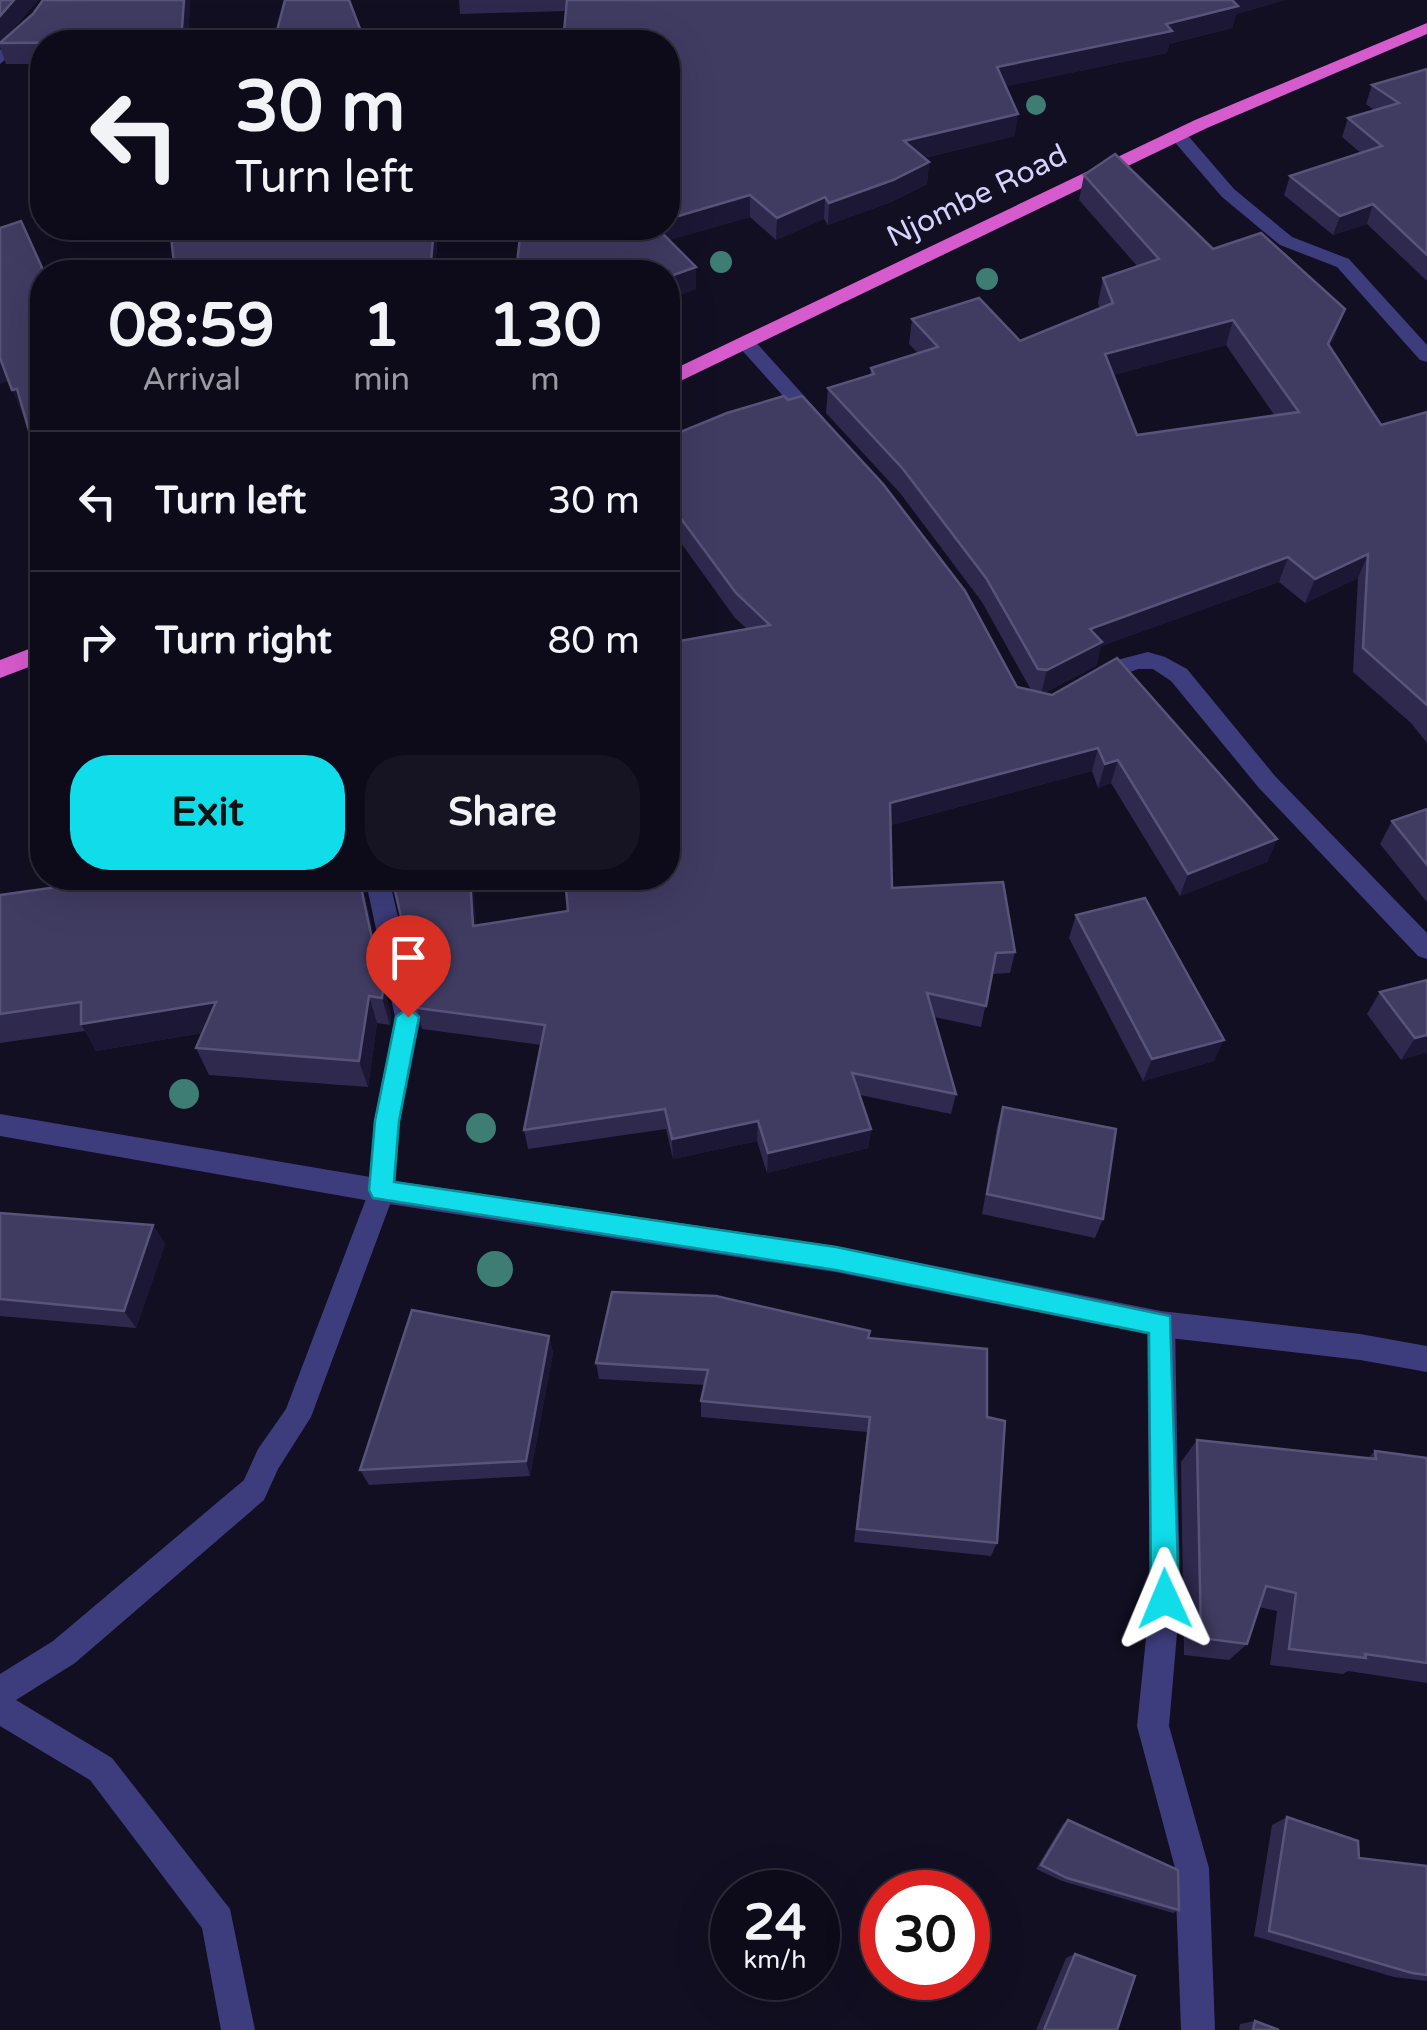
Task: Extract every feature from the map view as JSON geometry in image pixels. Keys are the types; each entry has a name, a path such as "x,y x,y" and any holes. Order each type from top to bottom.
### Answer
{"highway":[{"name":"Njombe Road","path":"680,374 1178,135 1427,28"},
{"path":"0,669 30,658"}],"street":[{"path":"0,59 55,0 76,0"},
{"path":"1178,135 1228,194 1286,241 1342,263 1427,356"},
{"path":"746,344 832,439"},
{"path":"1068,694 1123,664 1144,657 1164,662 1180,675 1270,790 1364,879 1427,949"},
{"path":"0,1692 64,1652 254,1490 268,1459 296,1417 382,1190 387,1121 408,1017 381,890"},
{"path":"0,1125 382,1190 836,1259 1161,1324 1360,1346 1427,1359"},
{"path":"1161,1324 1165,1599 1153,1726 1192,1868 1198,2030"},
{"path":"0,1708 101,1769 218,1921 238,2030"}],"building":[{"path":"0,0 14,0 0,16"},
{"path":"43,0 184,0 182,30 30,30 30,43 0,43"},
{"path":"285,0 349,0 360,30 277,30"},
{"path":"567,0 1232,0 1238,6 1166,24 1172,31 997,67 1018,114 904,141 929,162 893,180 829,203 825,197 777,218 750,195 680,215 680,30 564,30"},
{"path":"1427,69 1427,255 1373,204 1340,216 1290,176 1382,146 1348,118 1399,103 1372,85"},
{"path":"1115,154 1213,249 1261,233 1345,309 1328,344 1381,425 1427,412 1427,705 1363,648 1368,554 1315,579 1288,557 1090,629 1102,642 1047,670 1038,669 986,578 903,469 828,388 874,374 871,368 938,347 912,319 979,298 1020,341 1113,303 1103,278 1159,259 1084,175","holes":["1233,320 1299,412 1137,435 1105,354"]},
{"path":"21,221 39,260 30,260 30,434 17,389 12,390 0,358 0,228"},
{"path":"171,240 433,240 431,260 174,260"},
{"path":"520,240 669,240 696,267 680,273 680,260 517,260"},
{"path":"784,396 788,400 802,396 883,484 965,591 1017,687 1052,695 1117,658 1277,839 1188,874 1118,760 1105,764 1098,748 890,803 892,888 1003,882 1015,952 996,953 986,1006 927,993 956,1094 852,1073 871,1129 768,1153 758,1121 672,1139 665,1109 524,1130 545,1025 417,1008 419,995 395,890 471,890 473,926 568,911 566,890 680,890 680,641 770,625 736,593 680,517 680,432"},
{"path":"1427,809 1427,865 1392,821"},
{"path":"36,890 362,890 382,998 369,996 359,1061 196,1048 216,1002 81,1024 81,1002 0,1014 0,895"},
{"path":"1145,898 1224,1040 1152,1059 1076,915"},
{"path":"1427,980 1427,1035 1415,1038 1380,992"},
{"path":"1003,1107 1116,1129 1103,1219 987,1194"},
{"path":"0,1213 153,1225 124,1311 0,1299"},
{"path":"612,1292 716,1296 870,1331 868,1338 987,1349 987,1417 1005,1421 997,1543 857,1529 870,1417 701,1401 708,1370 596,1363"},
{"path":"412,1310 549,1336 526,1461 360,1470"},
{"path":"1197,1440 1376,1459 1375,1451 1427,1458 1427,1663 1289,1649 1296,1593 1266,1586 1247,1644 1201,1638"},
{"path":"1287,1817 1358,1841 1359,1858 1427,1866 1427,1975 1269,1931"},
{"path":"1068,1820 1178,1870 1179,1910 1067,1878 1041,1865"},
{"path":"1075,1954 1135,1976 1117,2030 1044,2030"},
{"path":"1255,2021 1279,2030 1253,2030"}],"route":[{"path":"408,1017 387,1121 382,1190 836,1259 1161,1324 1165,1599"}]}
